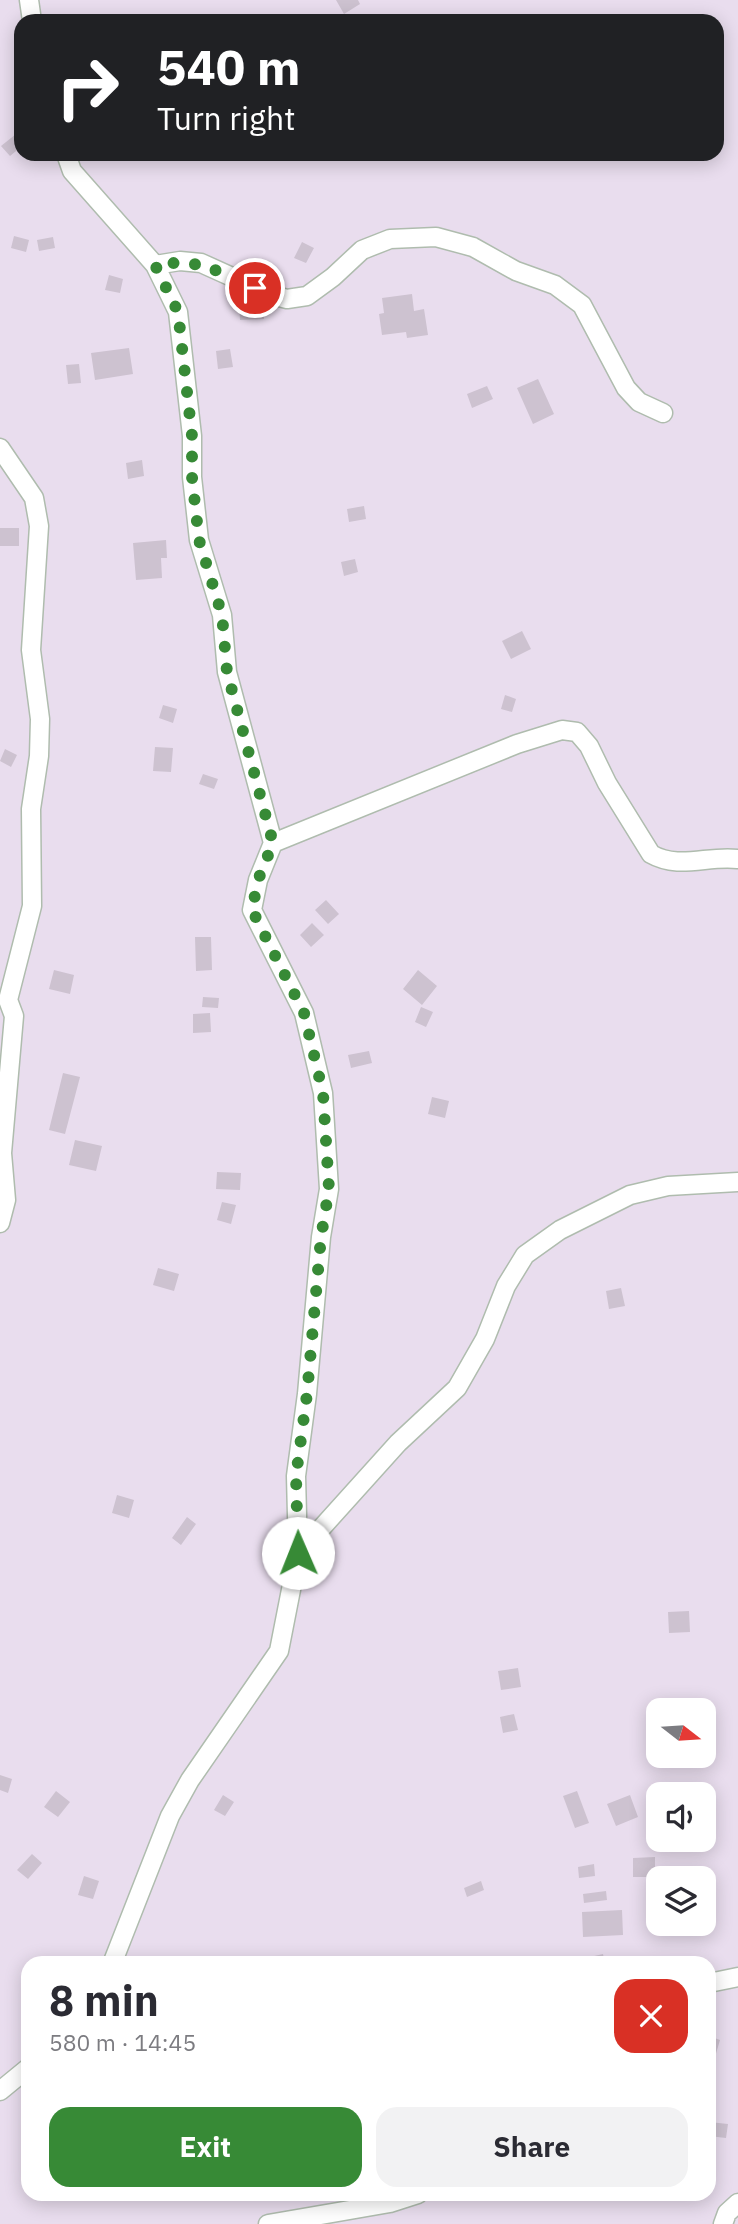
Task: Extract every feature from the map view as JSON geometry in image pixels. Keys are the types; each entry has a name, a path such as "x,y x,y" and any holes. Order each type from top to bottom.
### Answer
{"street":[{"path":"68,161 72,171 155,265 178,312 192,436 192,477 199,540 222,615 227,672 273,843 258,880 252,910 304,1013 323,1093 329,1189 321,1237 307,1394 296,1476 298,1553 279,1651 190,1780 170,1816 117,1956"},
{"path":"155,265 180,261 201,263 287,299 307,296 333,277 362,250 390,239 436,237 473,247 516,271 555,285 582,304 626,388 639,402 663,413"},
{"path":"0,448 34,498 39,526 31,650 40,719 31,809 32,906 8,1000 14,1016 2,1153 6,1200 0,1223"},
{"path":"273,843 517,744 562,730 577,732 589,746 607,783 651,854 662,860 679,863 738,859"},
{"path":"298,1553 398,1443 457,1388 485,1339 506,1286 525,1255 560,1230 630,1195 668,1186 738,1182"},
{"path":"716,1982 738,1978"},
{"path":"0,2091 21,2074"},
{"path":"268,2224 396,2201"},
{"path":"723,2224 727,2213 738,2203"}],"building":[{"path":"336,0 358,0 360,4 344,14"},
{"path":"14,136 14,153 10,156 1,146"},
{"path":"14,236 29,240 26,252 11,248"},
{"path":"53,237 55,248 39,251 37,240"},
{"path":"302,242 314,248 306,263 294,258"},
{"path":"109,275 123,279 120,293 105,290"},
{"path":"412,294 414,311 424,309 428,335 407,338 406,332 382,335 379,314 384,313 382,298"},
{"path":"263,300 264,319 240,320 239,301"},
{"path":"129,348 133,374 95,380 91,353"},
{"path":"230,349 233,367 218,369 216,351"},
{"path":"79,364 81,383 68,384 66,365"},
{"path":"538,379 554,414 533,424 517,388"},
{"path":"487,386 493,399 472,408 467,394"},
{"path":"142,460 144,476 128,479 126,463"},
{"path":"364,506 366,519 349,522 347,509"},
{"path":"0,528 19,528 19,546 0,546"},
{"path":"166,540 167,558 161,558 162,578 136,580 133,543"},
{"path":"355,559 358,572 344,576 341,562"},
{"path":"522,631 531,649 511,659 502,641"},
{"path":"505,695 516,699 512,712 501,709"},
{"path":"163,705 177,709 173,723 159,718"},
{"path":"155,747 173,748 171,772 153,771"},
{"path":"5,749 17,755 11,767 0,761"},
{"path":"203,774 218,779 214,789 199,784"},
{"path":"326,900 339,914 328,924 315,910"},
{"path":"312,923 324,935 311,947 300,935"},
{"path":"195,937 211,937 212,970 196,971"},
{"path":"54,970 74,975 70,994 49,989"},
{"path":"418,970 437,986 422,1005 403,989"},
{"path":"203,997 219,998 218,1008 202,1007"},
{"path":"421,1007 433,1012 426,1027 415,1022"},
{"path":"210,1013 211,1032 193,1033 193,1014"},
{"path":"369,1051 372,1063 351,1068 348,1055"},
{"path":"63,1073 80,1077 65,1134 49,1130"},
{"path":"432,1097 449,1101 445,1118 428,1114"},
{"path":"75,1140 102,1146 96,1171 69,1165"},
{"path":"217,1172 241,1173 240,1190 216,1189"},
{"path":"222,1202 236,1205 231,1224 217,1220"},
{"path":"158,1268 179,1274 174,1291 153,1285"},
{"path":"621,1288 625,1306 609,1309 606,1291"},
{"path":"117,1495 134,1500 129,1518 112,1513"},
{"path":"187,1517 196,1524 181,1545 172,1538"},
{"path":"689,1611 690,1632 669,1633 668,1612"},
{"path":"518,1668 521,1687 501,1690 498,1671"},
{"path":"514,1714 518,1730 503,1733 500,1717"},
{"path":"0,1775 12,1779 8,1793 0,1790"},
{"path":"56,1791 70,1802 58,1817 44,1807"},
{"path":"577,1791 589,1823 575,1828 563,1796"},
{"path":"223,1795 234,1802 225,1816 214,1810"},
{"path":"630,1795 638,1817 616,1826 607,1804"},
{"path":"32,1854 42,1863 28,1879 17,1870"},
{"path":"655,1857 655,1866 646,1866 646,1877 633,1877 633,1858"},
{"path":"594,1864 595,1876 579,1878 578,1867"},
{"path":"84,1876 99,1881 93,1899 78,1895"},
{"path":"481,1881 484,1890 467,1897 464,1888"},
{"path":"606,1891 607,1900 584,1903 583,1894"},
{"path":"622,1910 623,1935 583,1937 582,1912"},
{"path":"716,2123 728,2124 726,2138 716,2137"}],"route":[{"path":"255,288 201,263 180,261 155,265 178,312 192,436 192,477 199,540 222,615 227,672 273,843 258,880 252,910 304,1013 323,1093 329,1189 321,1237 307,1394 296,1476 298,1553"}]}
